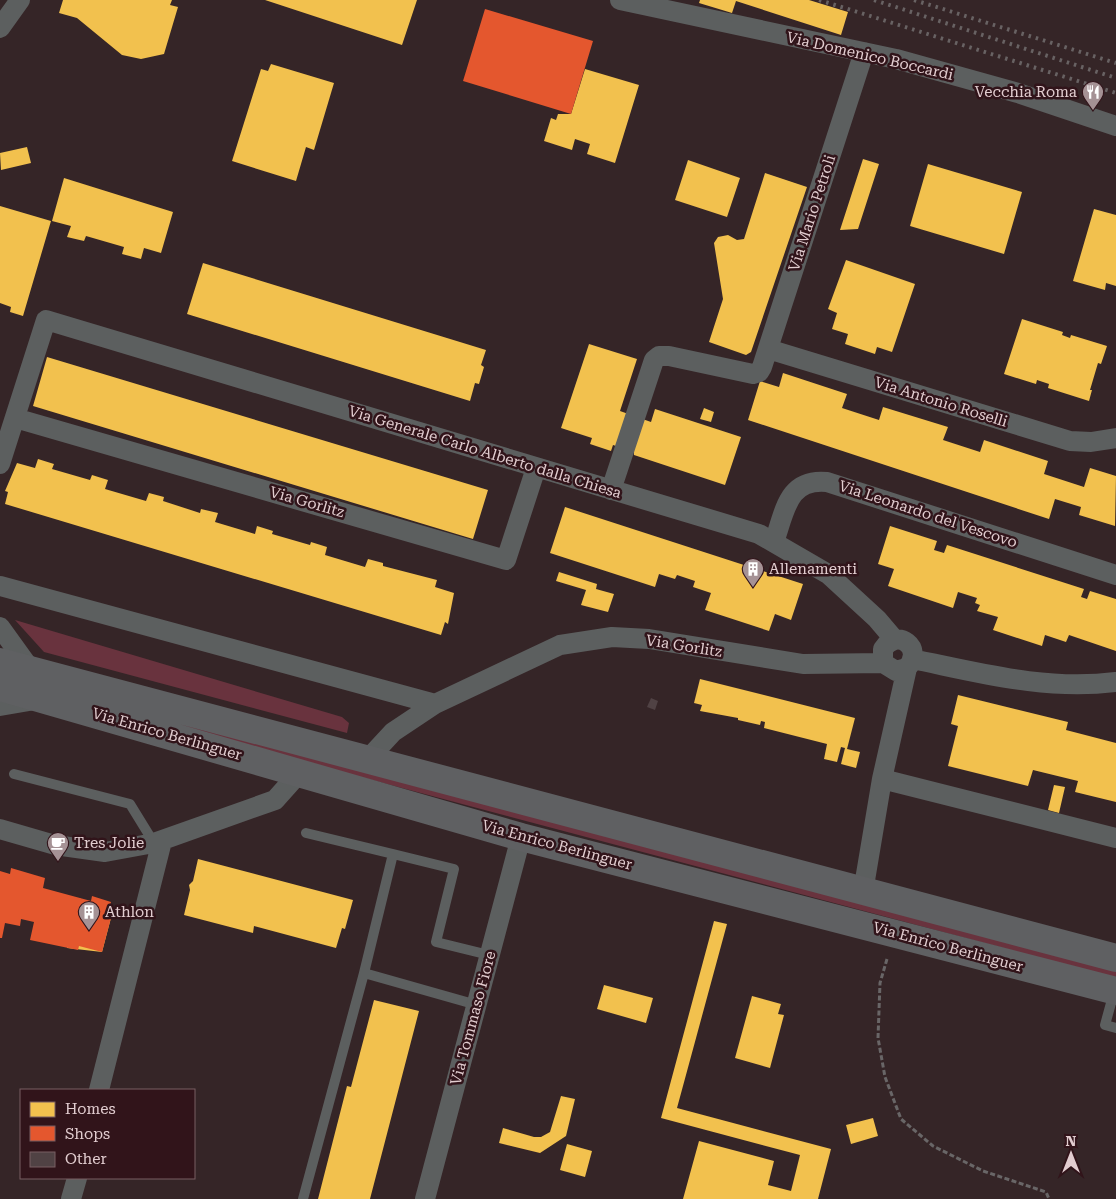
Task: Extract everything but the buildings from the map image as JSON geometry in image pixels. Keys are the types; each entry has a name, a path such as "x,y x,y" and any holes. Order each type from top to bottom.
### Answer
{"main road":[{"name":"Via Enrico Berlinguer","path":"0,662 1116,958"},
{"name":"Via Enrico Berlinguer","path":"0,688 521,836 1115,991"}],"street":[{"path":"0,28 20,0"},
{"name":"Via Domenico Boccardi","path":"620,0 896,59 1018,93 1116,126"},
{"name":"Via Mario Petroli","path":"610,490 654,360 659,356 669,356 752,374 758,372 768,349 864,52"},
{"name":"Via Generale Carlo Alberto dalla Chiesa","path":"15,418 46,320 758,534 828,574 877,619 894,640"},
{"name":"Via Antonio Roselli","path":"768,349 1070,441 1091,442 1116,438"},
{"path":"0,464 15,418"},
{"name":"Via Gorlitz","path":"15,418 506,560 536,468"},
{"name":"Via Leonardo del Vescovo","path":"774,542 788,501 795,490 805,483 815,481 827,482 1116,575"},
{"path":"0,586 435,704"},
{"path":"0,627 31,670"},
{"name":"Via Gorlitz","path":"368,759 393,732 435,704 560,645 612,638 650,640 804,664 883,663"},
{"path":"863,892 882,779 910,664 913,654 909,644 894,640 882,648 883,663 896,671 910,664 1021,682 1060,686 1116,682"},
{"path":"0,706 44,700"},
{"path":"0,829 55,845 105,852 158,842 275,800 300,772"},
{"path":"882,779 1116,838"},
{"name":"Via Tommaso Fiore","path":"425,1199 521,836"},
{"path":"99,1089 158,842"},
{"path":"71,1199 77,1179"}],"lane":[{"path":"14,774 130,804 158,842"},
{"path":"306,833 454,869 436,942 489,955"},
{"path":"303,1199 364,973 393,854"},
{"path":"364,973 477,1005"},
{"path":"1115,991 1105,1025 1116,1028"}],"path":[{"path":"895,933 880,983 878,1038 885,1077 900,1118 933,1146 983,1171 1046,1192 1049,1199"}],"shaded area":[{"path":"15,620 342,717 349,723 347,733 44,652"},
{"path":"0,673 1116,971 1116,978 0,681"}],"railway":[{"path":"819,0 1116,93"},
{"path":"874,0 1116,78"},
{"path":"914,0 1116,63"}],"place":[{"name":"Vecchia Roma","path":"1093,111"},
{"name":"Allenamenti","path":"753,588"},
{"name":"Tres Jolie","path":"58,862"},
{"name":"Athlon","path":"89,931"}]}
